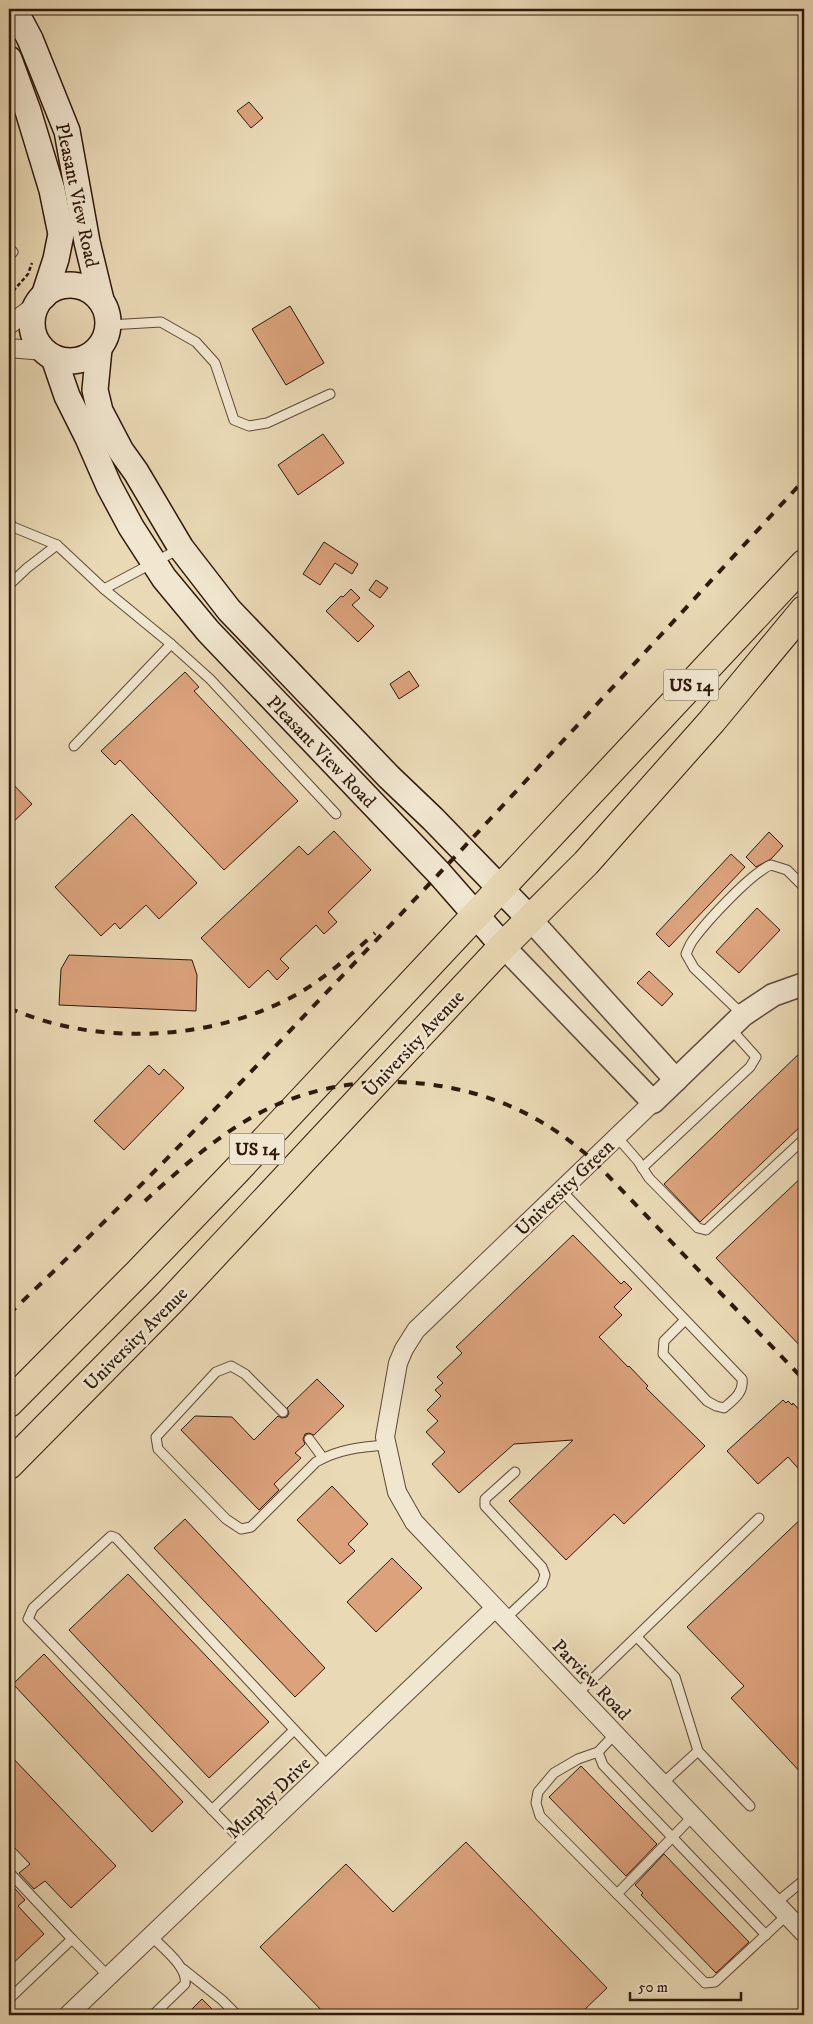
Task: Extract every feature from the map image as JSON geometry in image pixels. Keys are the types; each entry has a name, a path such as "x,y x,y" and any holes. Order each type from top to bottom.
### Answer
{"main road":[{"name":"Pleasant View Road","path":"14,9 30,39 67,131 87,242 101,300"},
{"name":"Pleasant View Road","path":"9,59 28,111 52,190 61,234 56,259 40,301"},
{"path":"66,285 80,286 92,291 101,300 107,312 109,324 106,337 99,348 89,357 78,361 65,361 48,354 36,341 32,329 32,317 40,301 54,288 66,285"},
{"name":"Pleasant View Road","path":"99,348 95,390 100,411 121,451 136,472 181,548 229,610 530,920"},
{"name":"Pleasant View Road","path":"48,354 109,486 131,528 164,578 208,632 440,873 503,946"},
{"name":"US 14","path":"9,1403 198,1212 804,564"},
{"name":"University Avenue","path":"9,1465 171,1301 503,946 592,856 712,721 804,610"}],"street":[{"path":"9,325 40,301"},
{"path":"9,348 48,354"},
{"name":"Pleasant View Road","path":"530,920 676,1080"},
{"name":"Pleasant View Road","path":"503,946 653,1102"},
{"name":"University Green","path":"386,1440 398,1363 416,1330 737,1021 773,996 804,984"},
{"name":"Parview Road","path":"386,1440 397,1492 414,1522 804,1933"},
{"name":"Murphy Drive","path":"68,2015 329,1767 500,1613"}],"lane":[{"path":"9,247 13,252 9,256"},
{"path":"109,324 161,322 196,342 215,363 234,420 249,426 267,424 330,394"},
{"path":"9,522 13,526 57,544 104,589 171,644 210,680 336,814"},
{"path":"9,585 57,544"},
{"path":"104,589 181,548"},
{"path":"74,746 171,644"},
{"path":"642,1168 750,1067 756,1057 737,1021 694,968 686,954 691,941 744,884 766,867 771,865 787,870 804,887"},
{"path":"617,1137 638,1161 648,1178 698,1228 706,1230 804,1139"},
{"path":"561,1190 742,1379 743,1386 740,1393 724,1408 707,1401 663,1354 664,1341 685,1320"},
{"path":"283,1412 245,1374 231,1366 216,1372 156,1437 158,1449 226,1519 241,1528 251,1527 316,1462 348,1448 386,1440"},
{"path":"309,1439 323,1458"},
{"path":"500,1613 542,1584 545,1576 542,1567 485,1506 485,1499 515,1472"},
{"path":"577,1694 759,1518"},
{"path":"247,1846 28,1619 33,1608 111,1536 116,1538 329,1767"},
{"path":"636,1637 675,1677 698,1752 750,1806"},
{"path":"212,1810 294,1730"},
{"path":"615,1734 598,1752 578,1758 554,1773 538,1792 536,1803 540,1816 705,1983 715,1982 766,1936 782,1909 804,1880"},
{"path":"598,1752 603,1765 766,1936"},
{"path":"662,1784 698,1752"},
{"path":"617,1894 694,1816"},
{"path":"9,1872 109,1977"},
{"path":"151,1936 183,1969 222,2000 237,2015"},
{"path":"9,1999 72,1939"},
{"path":"153,2015 185,1984 187,1978 183,1969"}],"path":[{"path":"9,296 28,274 36,256"}],"building":[{"path":"249,102 263,118 251,128 237,111"},
{"path":"290,306 324,363 286,385 252,329"},
{"path":"323,434 344,463 298,495 278,465"},
{"path":"324,542 358,564 352,574 335,563 320,585 303,574"},
{"path":"376,580 388,588 380,598 369,590"},
{"path":"351,589 360,598 352,605 374,626 358,642 326,611"},
{"path":"409,671 419,686 399,699 390,684"},
{"path":"185,672 199,687 194,691 298,801 224,870 120,760 115,765 101,751"},
{"path":"9,780 32,804 9,826"},
{"path":"132,814 197,883 159,919 146,905 120,929 115,923 101,936 55,887"},
{"path":"334,831 371,870 328,912 337,922 324,934 316,925 280,959 289,968 277,980 268,970 249,988 201,938 299,846 308,855"},
{"path":"769,832 783,846 771,859 756,867 746,857"},
{"path":"731,854 745,867 669,947 656,934"},
{"path":"757,908 780,930 739,973 716,952"},
{"path":"69,955 192,960 197,975 196,1011 59,1005 61,969"},
{"path":"649,971 673,994 662,1006 637,983"},
{"path":"804,1049 804,1123 700,1222 664,1184"},
{"path":"149,1065 159,1075 164,1069 184,1088 124,1150 94,1121"},
{"path":"804,1175 804,1350 716,1258"},
{"path":"573,1235 621,1284 624,1281 632,1289 614,1307 622,1315 599,1337 648,1386 646,1388 705,1446 624,1524 614,1514 566,1560 509,1501 573,1440 514,1444 459,1493 432,1464 445,1452 426,1432 438,1421 427,1410 441,1396 435,1390 443,1383 437,1377 462,1353 456,1347"},
{"path":"317,1379 344,1406 314,1435 305,1434 303,1439 305,1444 295,1453 301,1458 274,1484 279,1490 259,1510 181,1430 195,1416 232,1417 254,1440 278,1416 282,1418 287,1417 289,1413 287,1408"},
{"path":"783,1400 786,1403 788,1401 792,1405 793,1403 804,1415 804,1475 788,1457 758,1484 727,1451"},
{"path":"332,1486 368,1524 348,1544 355,1551 340,1564 297,1520"},
{"path":"804,1516 804,1776 731,1698 744,1686 687,1627"},
{"path":"185,1519 325,1668 295,1697 154,1548"},
{"path":"392,1558 422,1588 376,1632 347,1602"},
{"path":"128,1574 269,1722 209,1778 69,1630"},
{"path":"44,1654 183,1802 152,1832 13,1684"},
{"path":"9,1754 116,1866 71,1908 45,1881 34,1889 19,1873 30,1864 9,1842"},
{"path":"581,1766 657,1844 626,1876 549,1797"},
{"path":"466,1842 607,1988 579,2015 326,2015 260,1947 346,1864 393,1912"},
{"path":"664,1854 749,1942 716,1973 641,1895 643,1893 635,1885"},
{"path":"9,1882 25,1900 18,1906 44,1934 9,1967"},
{"path":"202,1999 218,2015 186,2015"}],"railway":[{"path":"9,1314 207,1118 504,804 804,480"},
{"path":"9,1008 42,1020 76,1028 111,1033 147,1034 183,1031 218,1025 252,1015 297,995 332,970 375,933"},
{"path":"145,1201 223,1135 276,1105 309,1093 343,1086 379,1082 414,1083 450,1088 484,1096 517,1109 548,1126 593,1160 804,1380"}]}
